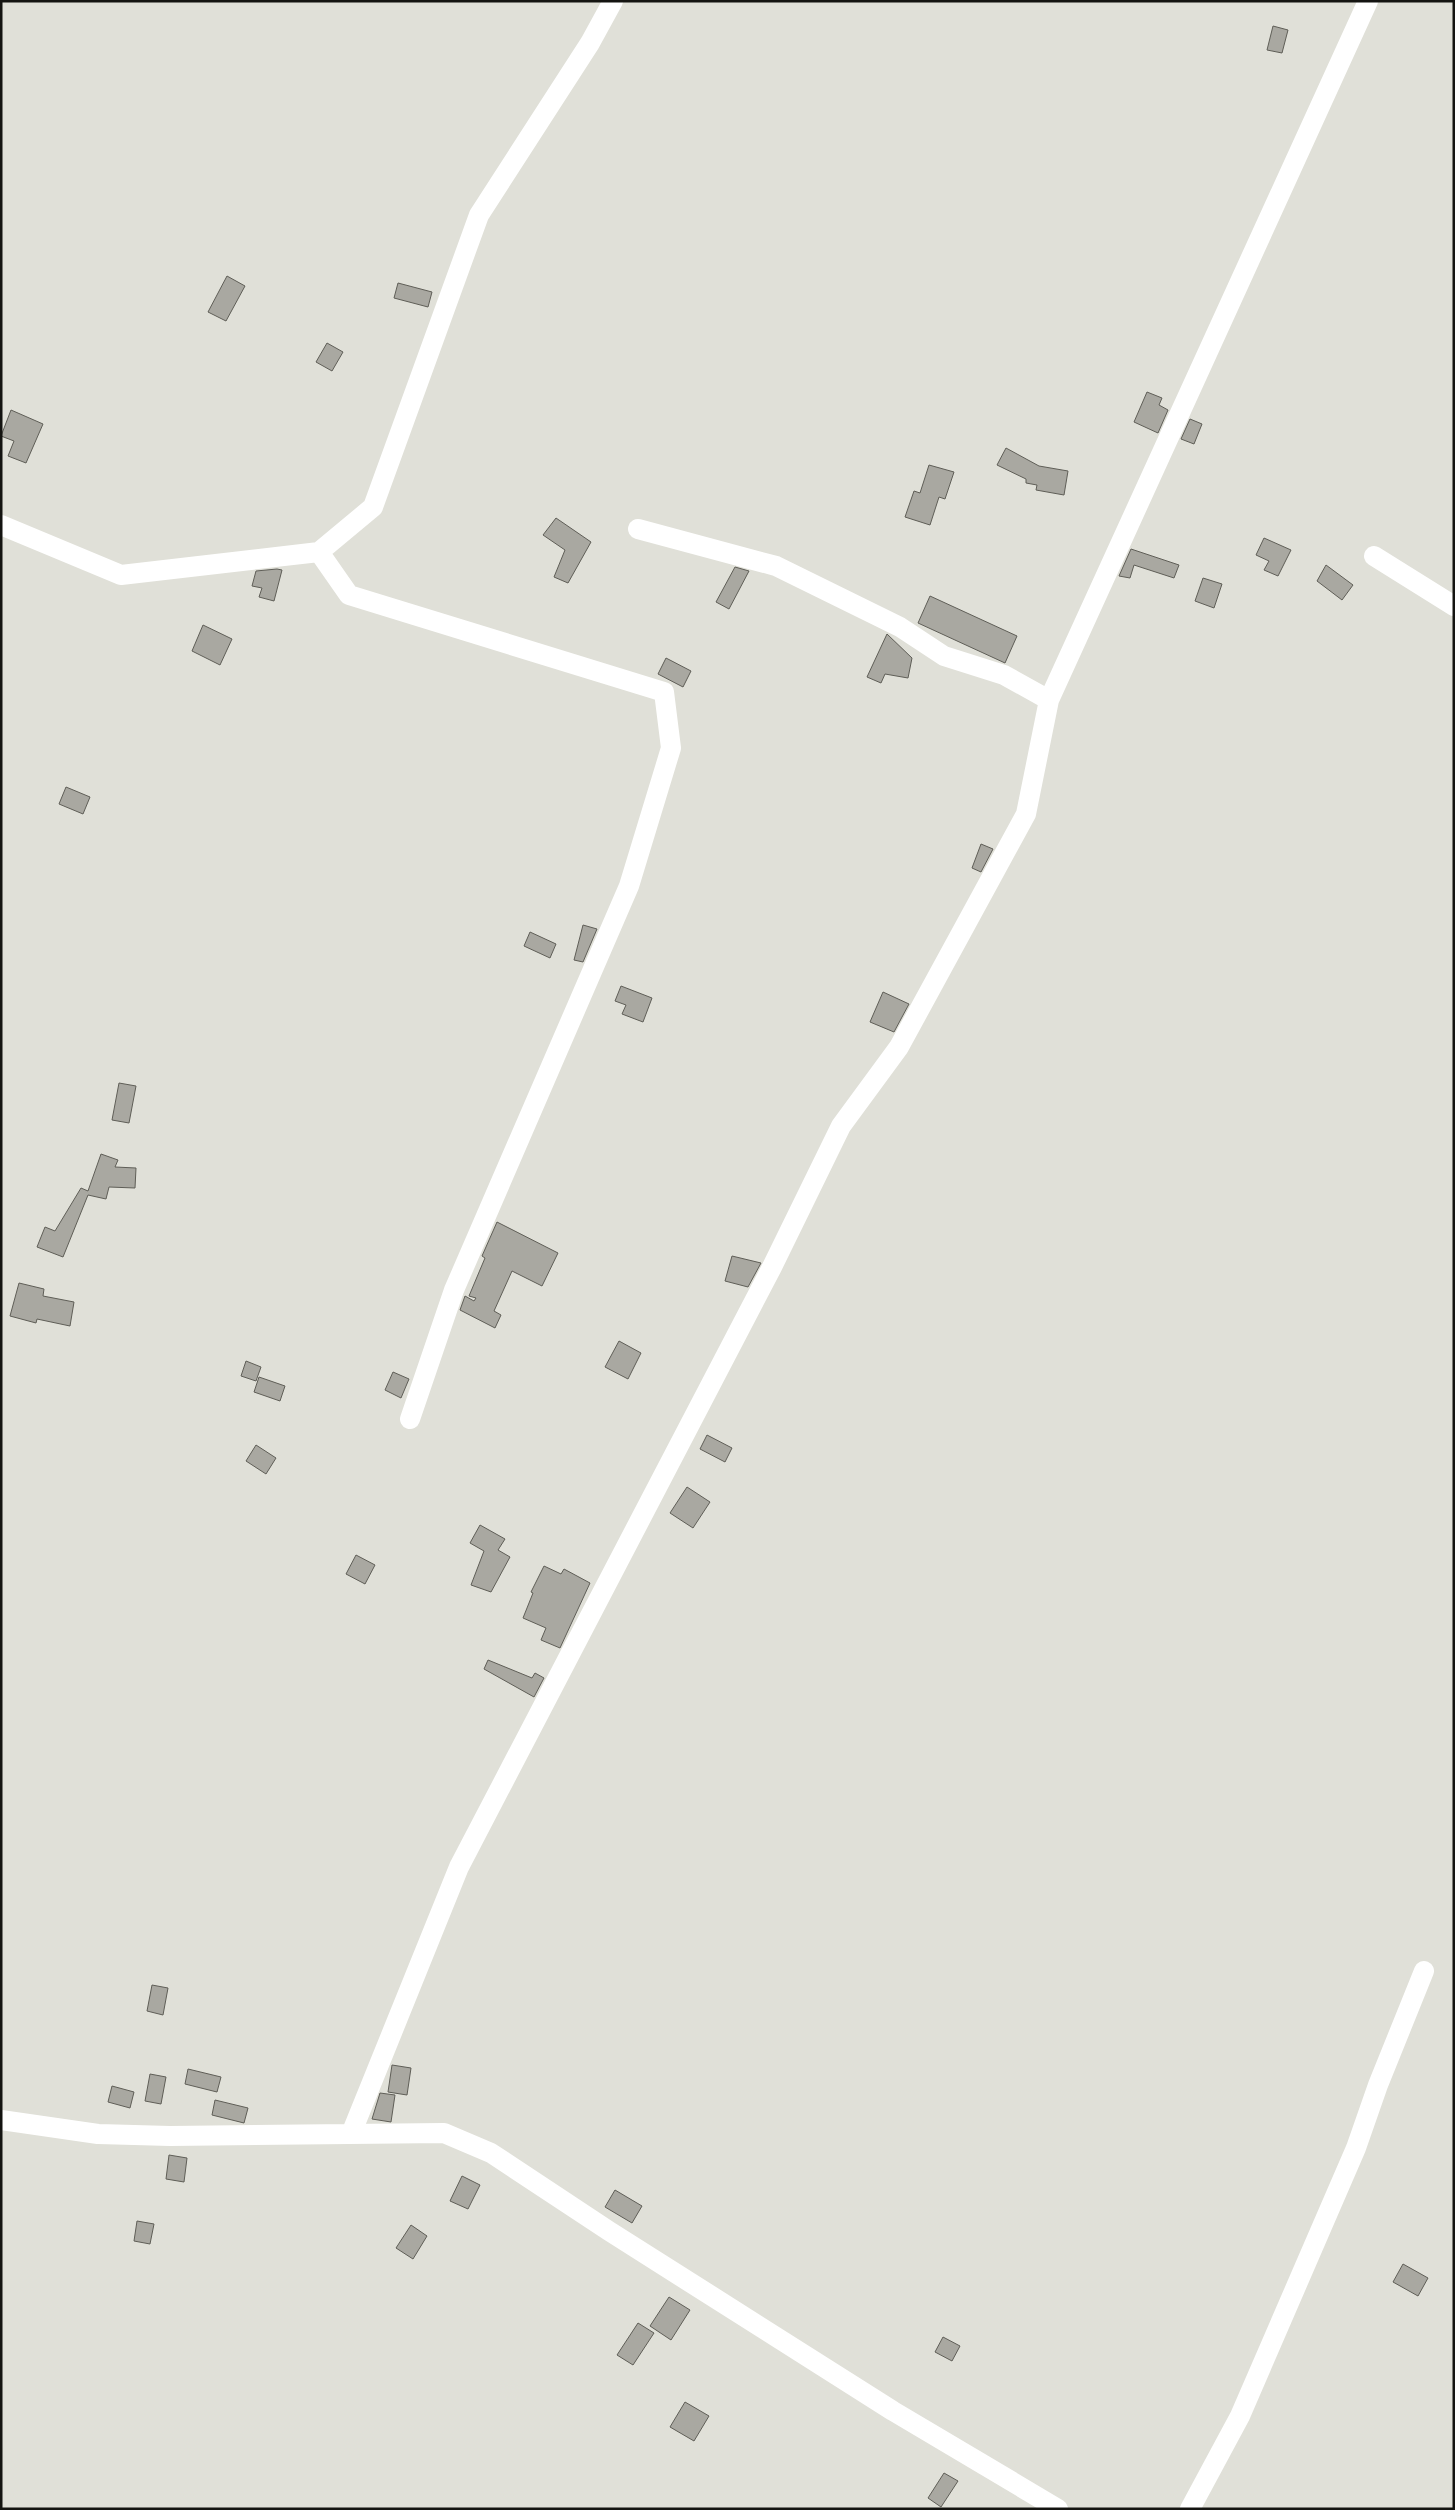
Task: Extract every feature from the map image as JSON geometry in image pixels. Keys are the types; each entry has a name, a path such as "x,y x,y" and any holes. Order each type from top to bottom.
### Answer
{"street":[{"path":"1,525 121,575 319,552 373,507 479,214 590,43 613,1"},
{"path":"351,2134 459,1867 772,1267 841,1126 899,1047 1026,814 1049,700 1368,1"},
{"path":"638,529 776,566 900,627 944,656 1004,675 1049,700"},
{"path":"319,552 349,595 664,692 671,748 629,886 454,1290 410,1419"},
{"path":"1374,556 1454,606"},
{"path":"1190,2509 1240,2416 1356,2148 1378,2085 1424,1971"},
{"path":"1,2120 98,2134 170,2136 444,2133 491,2154 876,2400 1058,2509"}],"building":[{"path":"1273,26 1288,30 1282,53 1267,50"},
{"path":"227,276 245,286 226,321 208,312"},
{"path":"398,283 432,292 428,307 394,298"},
{"path":"327,343 343,352 332,371 316,362"},
{"path":"1147,392 1162,398 1159,405 1168,410 1158,433 1134,422"},
{"path":"11,410 43,424 26,463 8,456 14,441 1,436"},
{"path":"1190,419 1202,424 1194,444 1181,439"},
{"path":"1006,448 1039,466 1068,471 1064,495 1036,490 1037,485 1026,483 1026,479 997,465"},
{"path":"929,465 954,472 945,499 939,497 930,525 905,517 914,491 920,493"},
{"path":"556,518 591,542 568,583 554,577 565,550 543,535"},
{"path":"1264,538 1291,550 1278,576 1264,570 1269,561 1256,555"},
{"path":"1131,549 1179,565 1174,578 1134,565 1130,578 1119,576"},
{"path":"1326,565 1353,585 1342,600 1317,581"},
{"path":"735,567 749,571 729,609 716,602"},
{"path":"282,570 274,601 259,597 262,588 252,586 256,571"},
{"path":"1203,578 1222,584 1214,608 1195,601"},
{"path":"930,596 1017,636 1005,663 918,623"},
{"path":"203,625 232,639 220,665 192,651"},
{"path":"887,634 912,658 908,678 885,674 881,683 867,677"},
{"path":"666,658 691,671 683,687 658,674"},
{"path":"66,787 90,797 83,814 59,804"},
{"path":"981,844 993,849 981,872 972,868"},
{"path":"583,925 597,929 583,962 574,960"},
{"path":"530,932 556,944 550,958 524,946"},
{"path":"621,986 652,998 643,1022 622,1014 626,1005 615,1001"},
{"path":"883,992 909,1004 894,1032 870,1022"},
{"path":"119,1083 136,1086 129,1123 112,1120"},
{"path":"101,1154 118,1160 115,1167 136,1168 135,1188 109,1187 106,1199 88,1195 63,1257 37,1247 45,1227 55,1231 81,1188 88,1191"},
{"path":"497,1222 558,1253 542,1286 512,1271 494,1311 501,1315 495,1328 460,1310 465,1296 474,1301 476,1298 469,1296 485,1258 482,1256"},
{"path":"732,1256 761,1263 748,1287 725,1281"},
{"path":"19,1283 44,1289 43,1296 74,1302 70,1326 37,1319 36,1323 10,1316"},
{"path":"619,1341 641,1353 628,1379 605,1367"},
{"path":"246,1361 261,1367 256,1381 241,1376"},
{"path":"393,1372 409,1379 401,1398 385,1390"},
{"path":"259,1377 285,1386 280,1401 254,1392"},
{"path":"707,1435 732,1448 725,1462 700,1449"},
{"path":"256,1445 276,1458 266,1474 246,1461"},
{"path":"687,1487 710,1502 693,1528 670,1513"},
{"path":"480,1525 505,1539 498,1550 510,1557 491,1592 471,1585 484,1551 470,1543"},
{"path":"356,1555 375,1565 365,1584 346,1574"},
{"path":"544,1566 561,1574 564,1569 590,1583 560,1648 541,1640 546,1628 523,1618 533,1593 531,1592"},
{"path":"488,1660 532,1678 535,1673 544,1678 534,1697 484,1669"},
{"path":"152,1985 168,1988 163,2015 147,2011"},
{"path":"392,2065 411,2068 407,2095 388,2092"},
{"path":"188,2069 221,2077 217,2092 185,2084"},
{"path":"150,2074 166,2077 161,2104 145,2101"},
{"path":"112,2086 134,2092 130,2108 108,2102"},
{"path":"380,2093 395,2095 391,2122 372,2119"},
{"path":"215,2100 248,2108 244,2123 212,2115"},
{"path":"169,2155 187,2158 184,2182 166,2179"},
{"path":"462,2176 480,2185 468,2209 450,2201"},
{"path":"615,2190 642,2206 632,2223 605,2207"},
{"path":"137,2221 154,2224 150,2244 134,2241"},
{"path":"411,2225 427,2236 413,2259 396,2248"},
{"path":"1403,2264 1428,2278 1418,2296 1393,2282"},
{"path":"669,2297 690,2310 671,2340 650,2326"},
{"path":"638,2323 654,2333 633,2365 617,2355"},
{"path":"943,2337 960,2346 952,2361 935,2352"},
{"path":"685,2402 709,2416 694,2441 670,2427"},
{"path":"944,2473 958,2481 941,2507 928,2498"}]}
